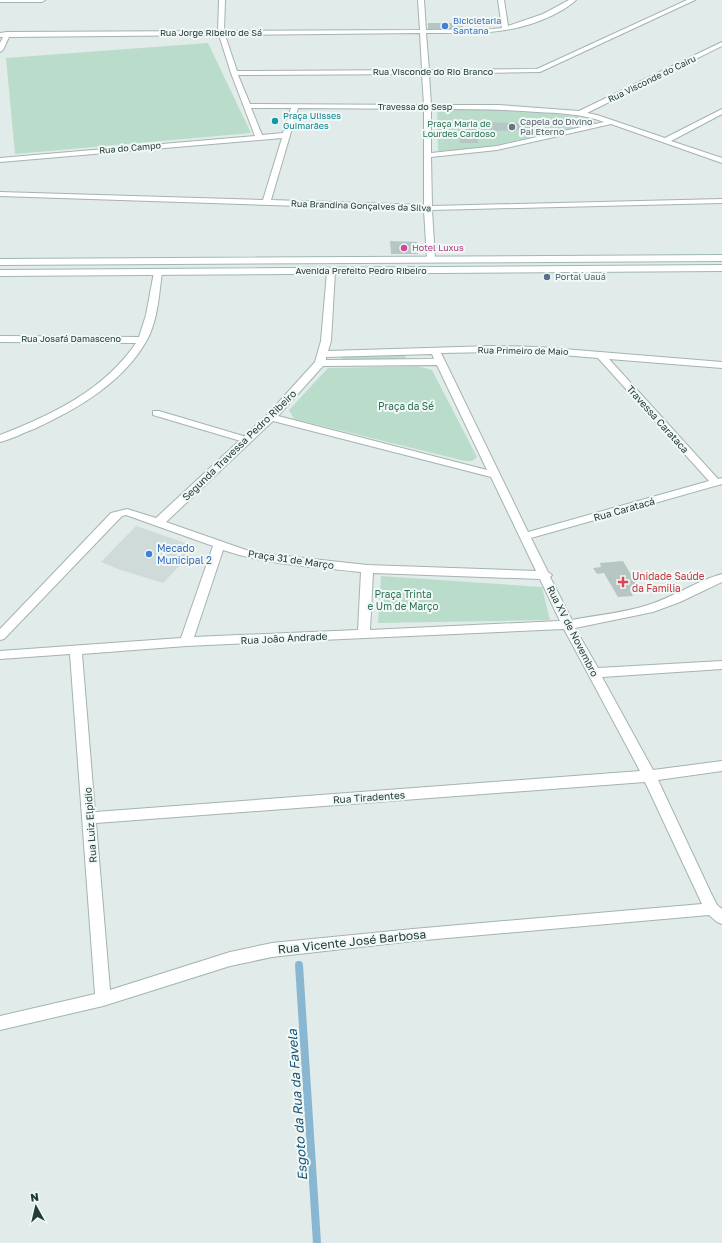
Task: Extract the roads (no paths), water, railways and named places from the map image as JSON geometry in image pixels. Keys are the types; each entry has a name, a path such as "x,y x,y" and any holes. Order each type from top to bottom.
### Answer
{"street":[{"path":"0,0 42,0"},
{"path":"222,0 221,32 234,73 249,106 260,136"},
{"path":"421,0 428,107 428,208 432,271"},
{"path":"501,0 505,29"},
{"name":"Rua Jorge Ribeiro de Sá","path":"3,35 505,29 549,14 573,0"},
{"name":"Rua Visconde do Rio Branco","path":"234,73 538,71 692,0"},
{"path":"0,50 3,35"},
{"name":"Rua Visconde do Cairu","path":"581,113 722,44"},
{"name":"Travessa do Sesp","path":"249,106 530,109 581,113 722,161"},
{"path":"266,203 296,106"},
{"path":"665,141 722,111"},
{"path":"427,155 457,155 483,152 611,122"},
{"name":"Rua do Campo","path":"0,160 260,136 287,135"},
{"name":"Rua Brandina Gonçalves da Silva","path":"0,194 428,208 722,201"},
{"name":"Avenida Prefeito Pedro Ribeiro","path":"0,262 722,258"},
{"path":"322,359 331,260"},
{"path":"0,440 75,405 93,392 121,367 142,340 148,324 160,261"},
{"name":"Avenida Prefeito Pedro Ribeiro","path":"0,273 331,272 722,268"},
{"name":"Rua Josafá Damasceno","path":"0,339 142,340"},
{"name":"Rua Primeiro de Maio","path":"322,359 438,356 500,350 600,354 722,365"},
{"name":"Travessa Carataca","path":"600,354 719,482"},
{"name":"Rua XV de Novembro","path":"438,356 495,475 546,576 568,625 649,776 704,894 717,914"},
{"name":"Segunda Travessa Pedro Ribeiro","path":"159,522 272,417 322,359"},
{"path":"272,417 495,475"},
{"name":"Rua Caratacá","path":"526,536 719,482"},
{"name":"Praça 31 de Março","path":"0,636 115,515 127,512 244,553 276,559 367,569 546,576"},
{"path":"186,642 219,545"},
{"path":"364,634 367,569"},
{"name":"Rua João Andrade","path":"0,656 186,642 568,625 649,609 676,599 714,580 722,578"},
{"name":"Rua Luiz Elpidio","path":"76,650 103,999"},
{"path":"595,673 722,665"},
{"name":"Rua Tiradentes","path":"89,818 649,776 722,766"},
{"name":"Rua Vicente José Barbosa","path":"0,1023 103,999 207,965 272,950 413,935 717,914"}],"lane":[{"path":"156,413 247,440"}],"waterway":[{"name":"Esgoto da Rua da Favela","path":"299,965 317,1243"}],"place":[{"name":"Bicicletaria Santana","path":"445,26"},
{"name":"Praça Ulisses Guimarães","path":"275,121"},
{"name":"Capela do Divino Pai Eterno","path":"512,127"},
{"name":"Hotel Luxus","path":"404,248"},
{"name":"Portal Uauá","path":"547,277"},
{"name":"Mecado Municipal 2","path":"149,554"},
{"name":"Unidade Saúde da Familia","path":"623,582"}],"park label":[{"name":"Praça Maria de Lourdes Cardoso","path":"459,130"},
{"name":"Praça da Sé","path":"406,406"},
{"name":"Praça Trinta e Um de Março","path":"403,600"}]}
